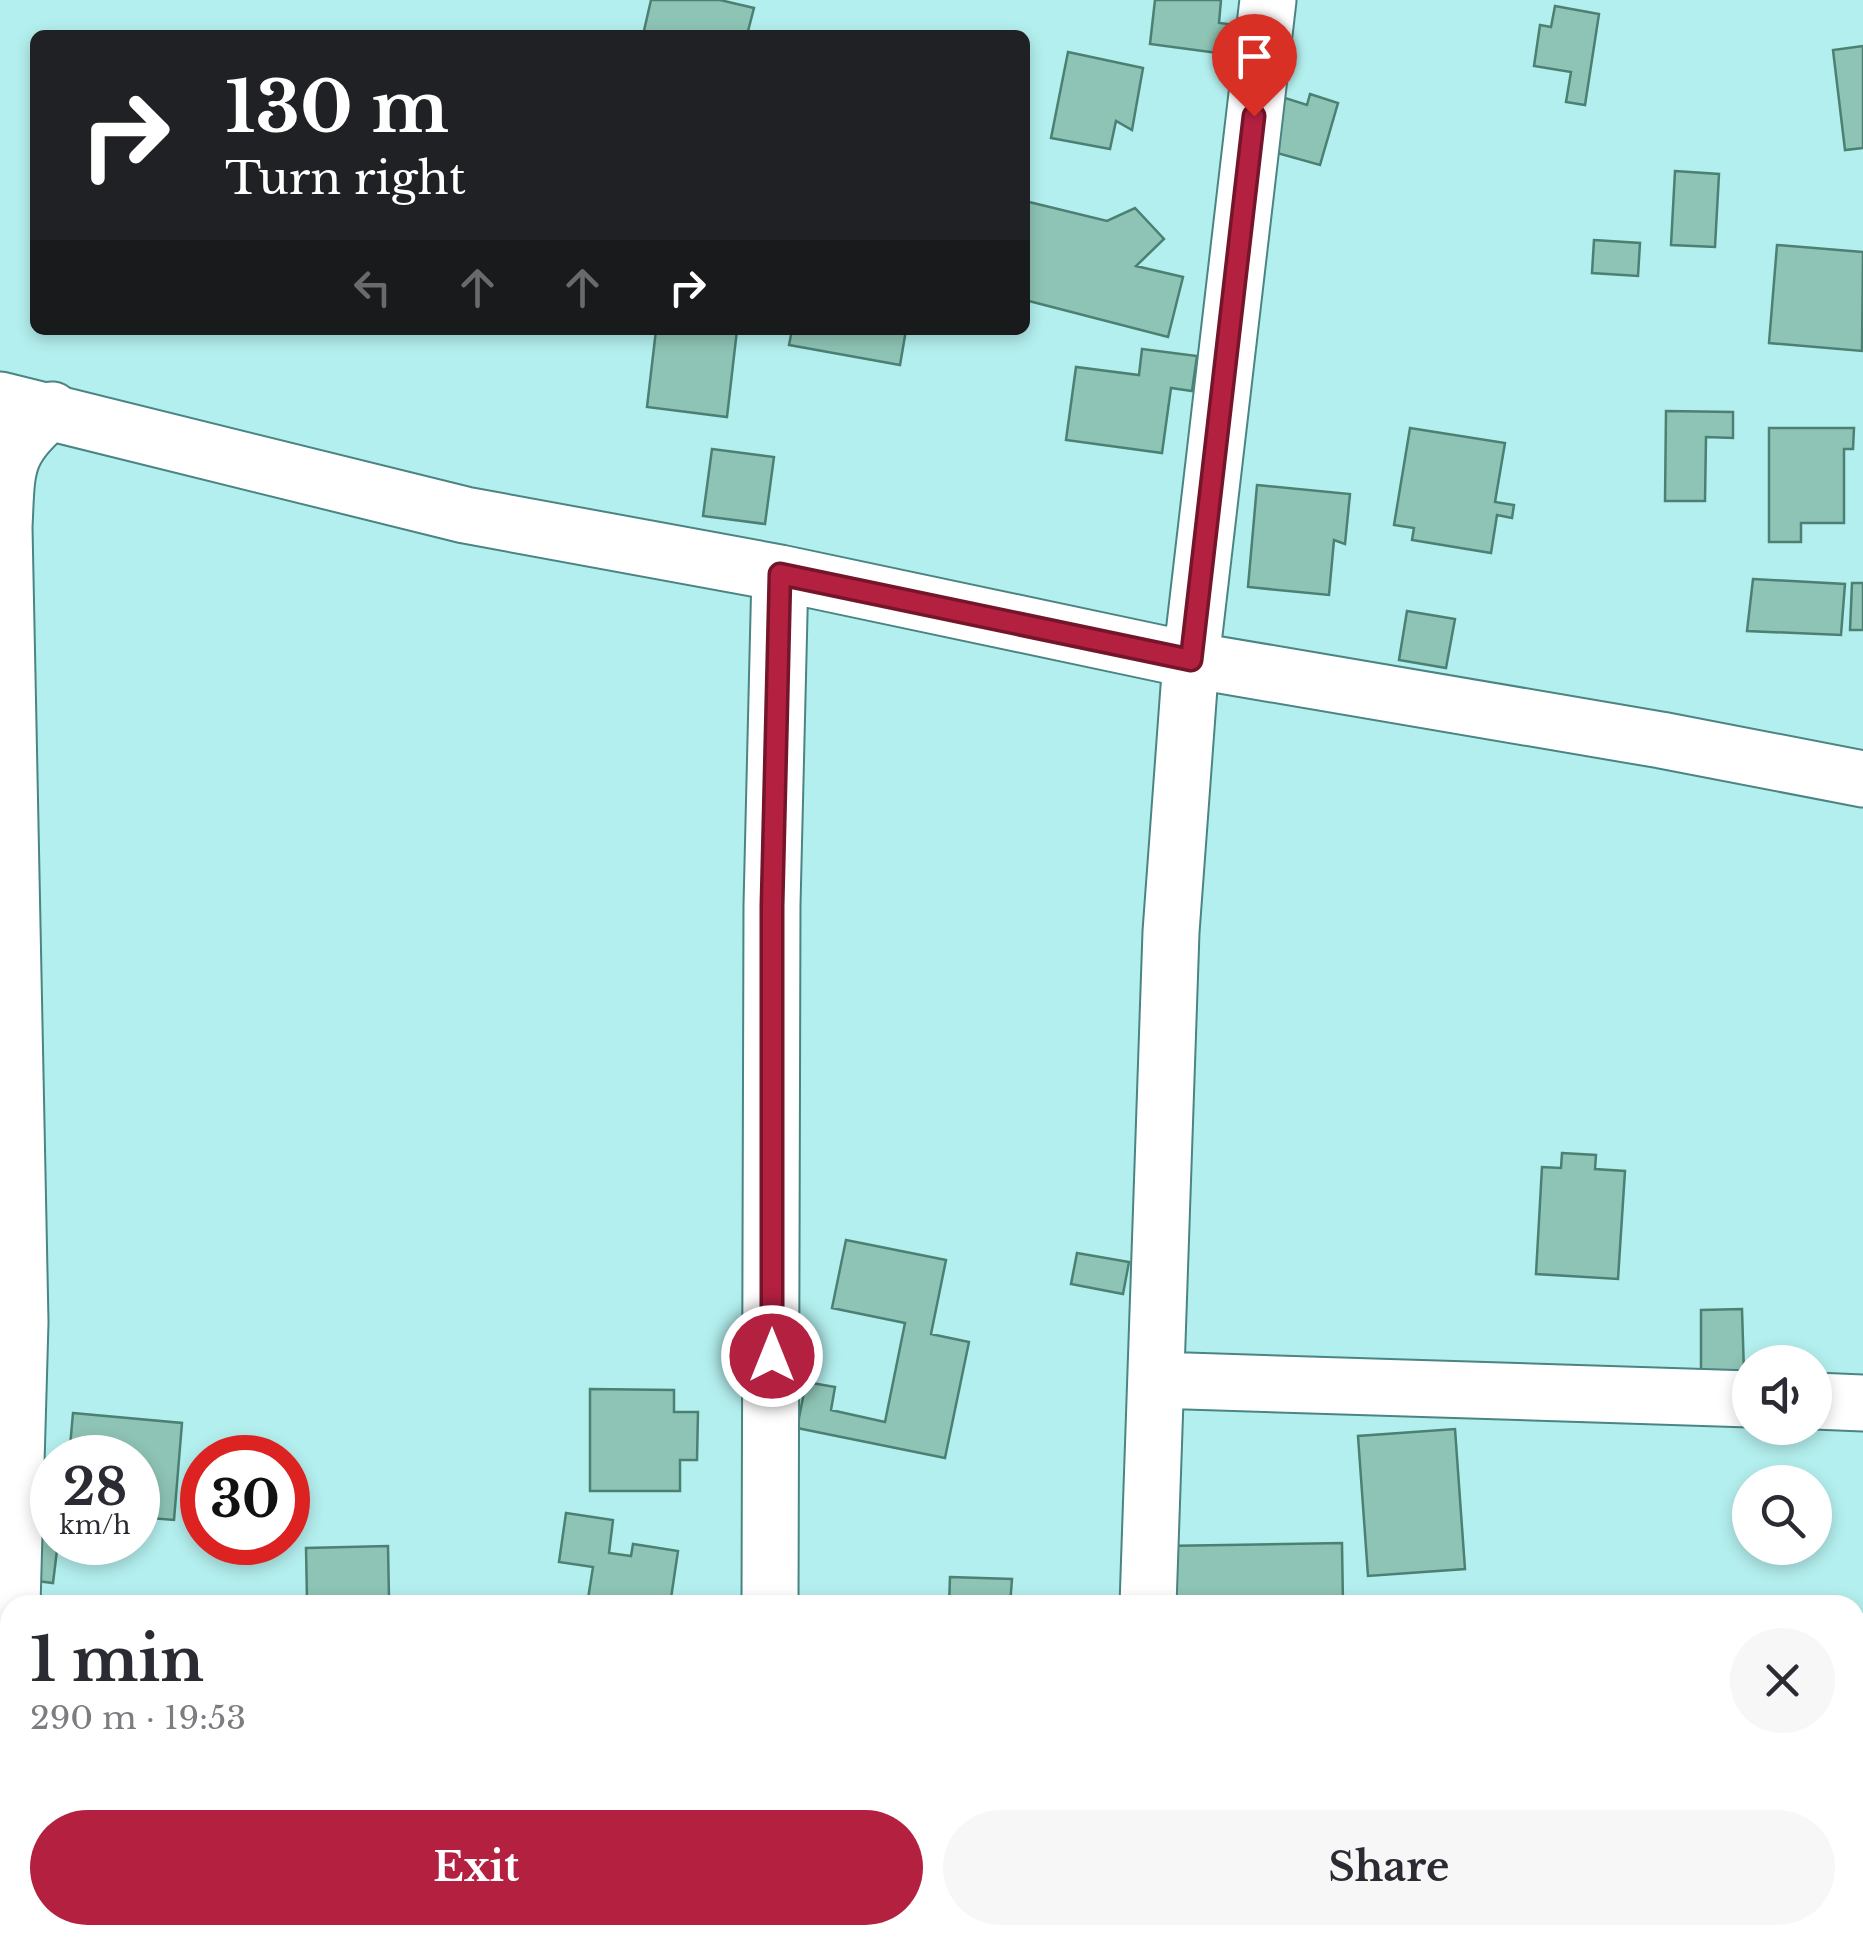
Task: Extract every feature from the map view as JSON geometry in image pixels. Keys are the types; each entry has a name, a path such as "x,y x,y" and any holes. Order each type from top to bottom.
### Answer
{"street":[{"path":"1148,1595 1170,932 1191,660 1268,0"},
{"path":"12,1595 20,1322 4,527 7,471 23,434 26,405 464,515 780,574 1191,660 1661,740 1863,779"},
{"path":"770,1595 772,906 780,574"},
{"path":"1156,1380 1732,1398"},
{"path":"1832,1402 1863,1403"}],"building":[{"path":"651,0 720,0 754,8 748,30 644,30"},
{"path":"1155,0 1221,0 1219,23 1237,25 1233,55 1150,44"},
{"path":"1555,6 1599,14 1585,105 1566,102 1571,72 1534,66 1540,25 1551,27"},
{"path":"1863,46 1863,148 1845,150 1833,50"},
{"path":"1068,52 1143,68 1132,130 1116,121 1110,149 1051,138"},
{"path":"1310,94 1338,103 1320,165 1263,149 1279,96 1307,105"},
{"path":"1675,171 1719,174 1715,247 1671,245"},
{"path":"1030,202 1107,221 1135,208 1164,239 1136,266 1183,277 1168,337 1030,301"},
{"path":"1594,240 1640,243 1638,276 1592,273"},
{"path":"1777,245 1863,252 1862,351 1769,343"},
{"path":"655,335 736,335 727,417 647,407"},
{"path":"791,335 905,335 900,365 789,345"},
{"path":"1142,349 1197,356 1192,391 1171,388 1162,453 1066,440 1076,367 1139,375"},
{"path":"1666,411 1733,412 1733,438 1706,437 1705,501 1665,501"},
{"path":"1410,428 1505,443 1495,502 1514,505 1512,518 1497,515 1491,553 1412,540 1414,528 1394,525"},
{"path":"1769,428 1854,428 1853,449 1844,449 1844,523 1801,523 1801,542 1769,542"},
{"path":"712,449 774,457 765,524 703,516"},
{"path":"1257,485 1350,494 1345,544 1334,540 1329,595 1248,587"},
{"path":"1753,579 1845,584 1841,635 1747,631"},
{"path":"1852,583 1863,583 1863,630 1850,630"},
{"path":"1407,611 1455,619 1446,668 1399,660"},
{"path":"1562,1153 1596,1155 1595,1169 1625,1171 1618,1279 1536,1274 1542,1167 1561,1168"},
{"path":"846,1240 946,1260 931,1334 969,1342 945,1458 797,1428 806,1382 835,1387 831,1410 885,1422 905,1323 832,1308"},
{"path":"1077,1253 1129,1262 1123,1294 1071,1284"},
{"path":"1742,1309 1743,1345 1732,1345 1732,1373 1701,1374 1701,1310"},
{"path":"590,1389 674,1390 674,1412 698,1412 697,1460 680,1460 680,1491 590,1491"},
{"path":"73,1413 182,1423 174,1520 160,1519 160,1435 71,1435"},
{"path":"1455,1429 1465,1569 1368,1576 1358,1436"},
{"path":"566,1513 613,1520 609,1553 631,1556 633,1544 678,1551 671,1595 589,1595 593,1567 559,1562"},
{"path":"30,1516 30,1565 55,1565 53,1583 21,1579"},
{"path":"1342,1543 1343,1595 1165,1595 1163,1546"},
{"path":"388,1546 389,1595 307,1595 310,1548"},
{"path":"950,1577 1012,1579 1011,1595 949,1595"}],"route":[{"path":"772,1356 772,906 780,574 1191,660 1254,116"}]}
